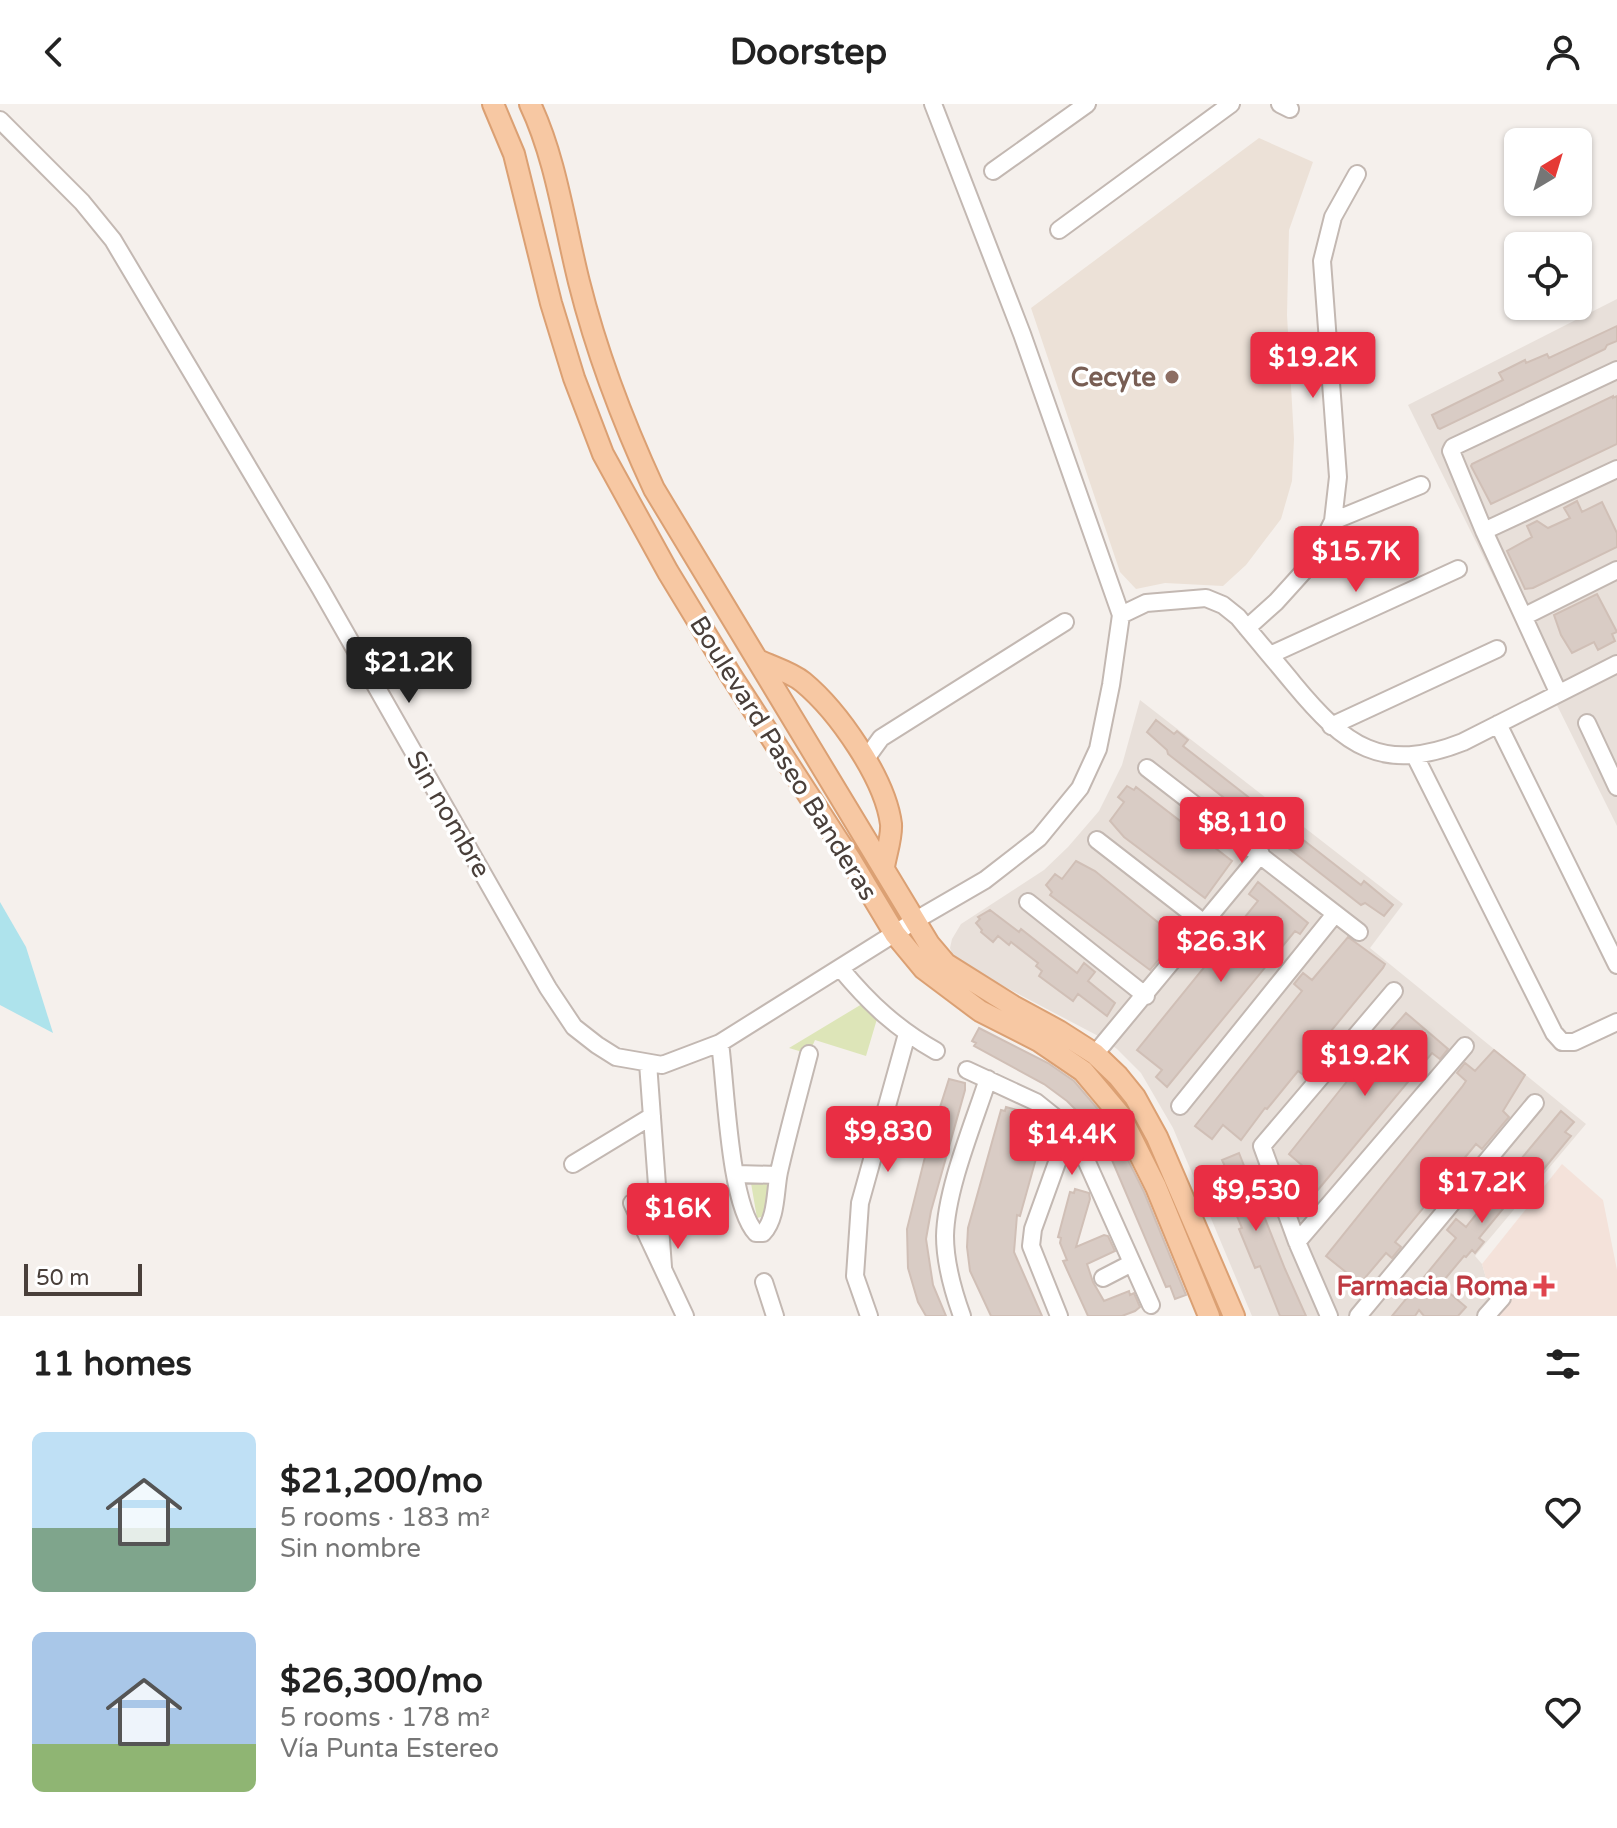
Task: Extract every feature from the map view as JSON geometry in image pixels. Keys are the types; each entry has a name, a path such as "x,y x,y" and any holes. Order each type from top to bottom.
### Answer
{"main road":[{"name":"Boulevard Paseo Banderas","path":"493,104 514,154 551,303 603,454 676,585 895,934 924,969 980,1011 1039,1041 1083,1071 1120,1115 1156,1187 1209,1316"},
{"name":"Boulevard Paseo Banderas","path":"530,104 549,155 597,347 625,426 654,489 929,944 946,964 1095,1054 1135,1097 1157,1137 1234,1316"},
{"path":"758,660 800,680 833,711 865,760 881,791 891,826 884,867"}],"street":[{"path":"933,104 1022,334 1121,615 1146,603 1206,598 1223,605 1247,628 1331,726 1369,749 1384,754 1415,756 1439,752 1617,664"},
{"path":"993,171 1087,104"},
{"path":"1059,230 1231,104"},
{"name":"Sin nombre","path":"0,120 82,202 113,240 320,588 548,988 574,1027 616,1057 662,1065 720,1043 985,880 1039,838 1080,788 1098,749 1121,615"},
{"path":"1247,628 1276,602 1314,560 1333,521 1338,477 1322,261 1333,217 1357,174"},
{"path":"1558,692 1484,531 1452,449 1617,370"},
{"path":"1484,531 1617,469"},
{"path":"1333,521 1421,485"},
{"path":"1270,655 1458,569"},
{"path":"1525,616 1615,576"},
{"path":"865,760 881,738 1065,622"},
{"path":"1331,726 1497,649"},
{"path":"1587,723 1617,787"},
{"path":"1498,724 1617,965"},
{"path":"850,738 881,738"},
{"path":"1415,756 1554,1033 1562,1042 1574,1042 1617,1022"},
{"path":"1147,768 1359,932"},
{"path":"1097,840 1204,923"},
{"path":"1095,1054 1261,854"},
{"path":"1028,902 1146,996"},
{"path":"1180,1106 1335,914"},
{"path":"841,969 868,1002 907,1034 936,1051"},
{"path":"1329,1316 1297,1242 1262,1146 1394,991"},
{"path":"869,1316 855,1276 860,1203 907,1034"},
{"path":"720,1043 736,1174 748,1224 756,1233 763,1233 768,1227 809,1054"},
{"path":"1297,1242 1465,1046"},
{"path":"648,1063 663,1267"},
{"path":"967,1070 1036,1102 1068,1132 1082,1151 1151,1305"},
{"path":"962,1316 949,1272 945,1237 948,1209 988,1079"},
{"path":"1358,1316 1535,1103"},
{"path":"573,1164 652,1116"},
{"path":"1059,1316 1031,1246 1033,1229 1068,1132"},
{"path":"736,1174 778,1175"},
{"path":"632,1203 685,1316"},
{"path":"1103,1278 1132,1263"},
{"path":"764,1282 775,1316"},
{"path":"1486,1316 1502,1298"}],"shaded area":[{"name":"Cecyte","path":"1259,138 1313,162 1289,230 1287,315 1294,439 1292,481 1281,519 1246,565 1223,586 1165,583 1136,589 1120,572 1031,308"},
{"path":"1617,299 1617,826 1408,405 1576,320 1592,320 1592,312"},
{"path":"1140,700 1403,904 1370,948 1586,1124 1475,1256 1482,1264 1497,1316 1252,1316 1173,1128 1141,1073 1102,1038 973,970 953,956 950,948 952,939 961,924 1044,870 1099,811 1122,765"},
{"path":"1562,1164 1603,1200 1617,1270 1617,1316 1497,1316 1482,1264"}],"green space":[{"path":"862,1004 877,1019 866,1056 815,1040 809,1054 789,1048"},
{"path":"769,1182 765,1216 757,1218 751,1183"}],"water":[{"path":"0,902 26,947 53,1033 0,1005"}],"building":[{"path":"1617,326 1617,341 1605,349 1438,428 1432,415 1503,380 1499,373 1525,360 1526,363 1547,354 1549,358"},
{"path":"1617,396 1617,444 1491,504 1472,464"},
{"path":"1577,501 1582,512 1602,502 1617,533 1617,547 1533,588 1525,589 1507,551 1532,537 1527,526 1537,521 1548,528 1570,518 1564,508"},
{"path":"1597,594 1617,632 1612,634 1615,641 1598,650 1594,642 1572,653 1554,615"},
{"path":"1156,720 1174,734 1177,731 1188,740 1183,746 1361,885 1364,881 1393,905 1384,916 1365,903 1361,905 1168,754 1147,732"},
{"path":"1127,786 1134,790 1136,787 1232,861 1205,898 1124,837 1110,821 1124,802 1118,797"},
{"path":"1076,861 1095,871 1177,938 1150,970 1050,895 1052,892 1046,885 1055,874 1062,879"},
{"path":"1258,882 1308,923 1300,934 1295,931 1167,1087 1156,1077 1162,1070 1137,1050 1258,901 1249,894"},
{"path":"990,910 1019,932 1021,929 1077,973 1084,963 1095,972 1088,981 1115,1003 1107,1016 1078,994 1073,1001 1039,976 1042,971 1036,966 1038,963 1011,942 1009,945 998,936 993,942 981,932 976,923 980,919 978,917"},
{"path":"1348,937 1385,964 1383,968 1307,1060 1315,1067 1306,1077 1298,1071 1241,1140 1223,1125 1212,1139 1195,1126 1302,991 1294,984 1303,973 1312,980"},
{"path":"1406,1013 1448,1049 1440,1059 1432,1053 1317,1191 1305,1180 1311,1173 1289,1154 1368,1055 1359,1048 1369,1038 1378,1045"},
{"path":"979,1028 1048,1063 1074,1081 1109,1122 1144,1192 1186,1295 1175,1299 1170,1286 1166,1287 1112,1160 1088,1122 1044,1084 974,1046 976,1043 972,1041"},
{"path":"1494,1050 1525,1075 1503,1111 1509,1117 1482,1149 1476,1144 1395,1242 1401,1247 1392,1258 1386,1253 1353,1292 1340,1282 1347,1273 1326,1256 1462,1087 1466,1081 1457,1073 1465,1063 1475,1071"},
{"path":"949,1079 965,1083 965,1090 926,1239 933,1285 946,1316 926,1316 918,1302 908,1268 907,1229 928,1145"},
{"path":"1006,1107 1021,1111 1019,1122 1044,1130 1020,1216 1017,1215 1014,1252 1042,1316 991,1316 970,1271 968,1228 1001,1110 1005,1111"},
{"path":"1561,1111 1574,1122 1565,1132 1571,1136 1538,1176 1533,1172 1479,1238 1484,1242 1475,1253 1472,1250 1464,1256 1440,1285 1466,1307 1458,1316 1424,1316 1419,1310 1415,1316 1392,1316 1456,1238 1447,1230 1456,1219 1466,1227 1492,1194 1483,1186 1492,1175 1501,1183"},
{"path":"1239,1153 1306,1316 1280,1316 1260,1266 1255,1268 1231,1202 1218,1207 1207,1182 1228,1173 1222,1160"},
{"path":"1075,1189 1089,1193 1090,1199 1076,1247 1104,1235 1108,1236 1115,1251 1087,1264 1093,1282 1104,1301 1129,1291 1130,1295 1134,1293 1140,1307 1135,1311 1122,1316 1088,1316 1063,1261 1067,1260 1061,1238 1058,1237 1070,1192 1074,1193"}],"place":[{"name":"Cecyte","path":"1172,377"},
{"name":"Farmacia Roma","path":"1544,1286"}]}
